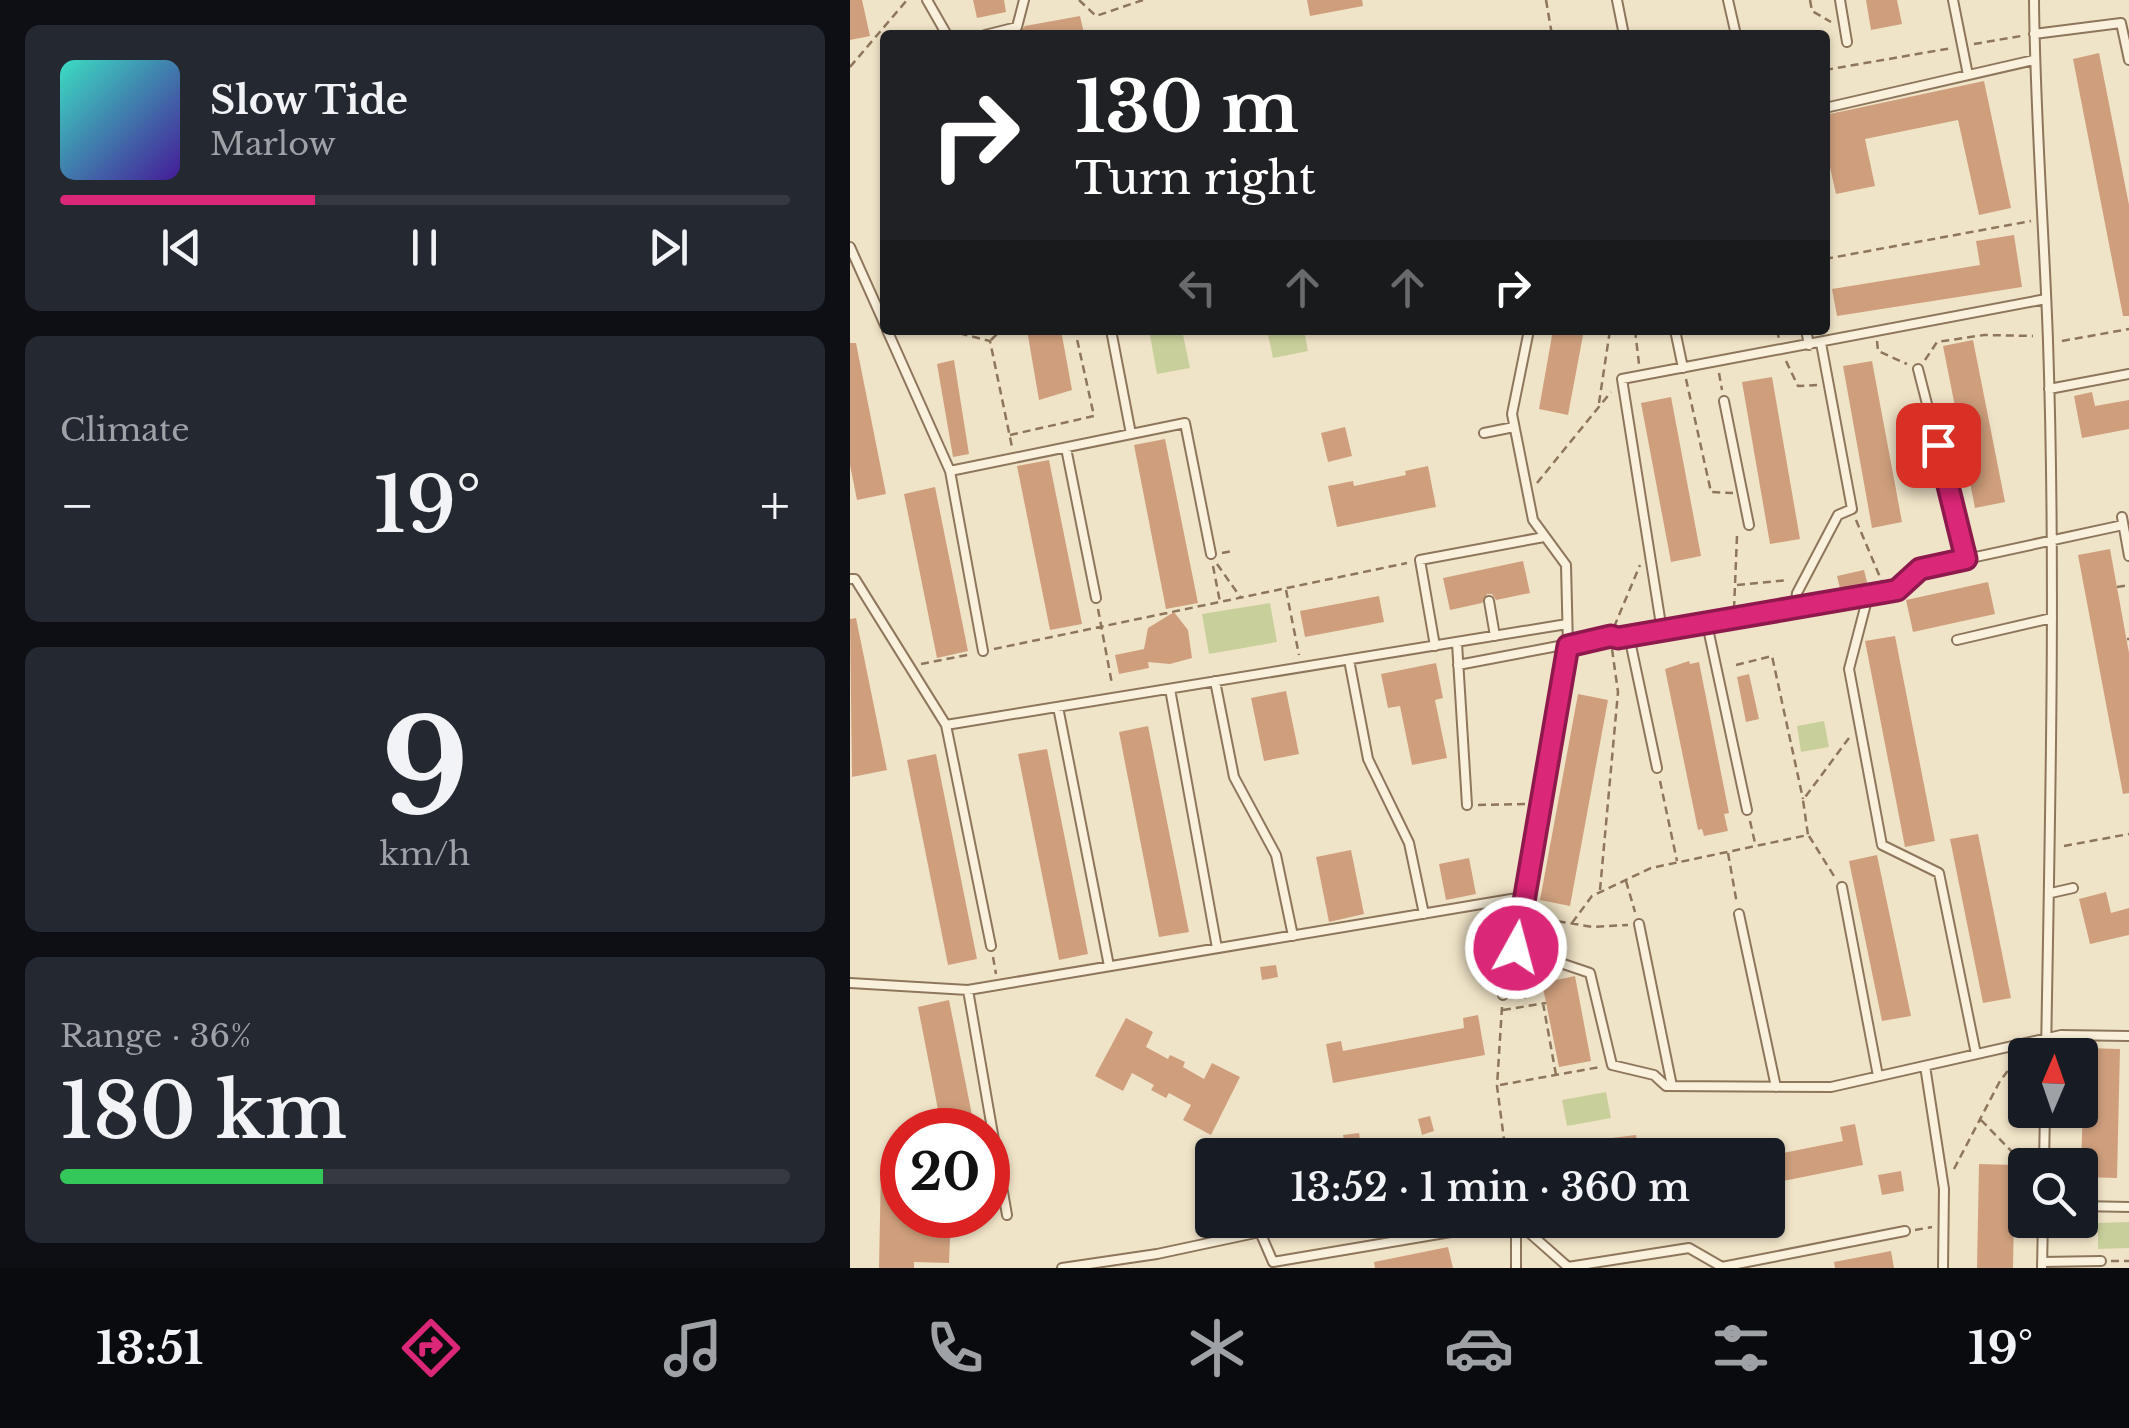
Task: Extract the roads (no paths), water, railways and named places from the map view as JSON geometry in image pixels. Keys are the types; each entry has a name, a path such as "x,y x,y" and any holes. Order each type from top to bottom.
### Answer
{"lane":[{"path":"928,0 943,30"},
{"path":"1005,30 1017,27 1024,0"},
{"path":"1617,0 1623,30"},
{"path":"1728,0 1735,30"},
{"path":"1840,0 1847,42"},
{"path":"1953,0 1968,74"},
{"path":"2034,0 2049,389 2052,618 2046,1038"},
{"path":"2034,34 2120,23 2129,60"},
{"path":"1830,107 2034,60"},
{"path":"850,247 880,314"},
{"path":"1662,631 1622,380 2046,299"},
{"path":"889,335 950,471 984,651"},
{"path":"1112,335 1131,434"},
{"path":"1502,995 1516,948 1568,646 1566,565 1533,520 1512,414 1527,335"},
{"path":"1677,335 1683,368"},
{"path":"1807,335 1809,345"},
{"path":"1795,609 1797,593 1838,515 1852,509 1821,343"},
{"path":"1918,369 1966,559"},
{"path":"2049,389 2129,374"},
{"path":"1724,400 1749,526"},
{"path":"950,471 1185,423 1211,554"},
{"path":"1484,433 1514,428"},
{"path":"1066,448 1096,598"},
{"path":"1458,665 1897,590 1920,569 2122,521 2129,556"},
{"path":"1434,646 1420,560 1544,536"},
{"path":"850,579 855,579 946,725 991,946"},
{"path":"1868,596 1849,669 1882,845 1939,874 1976,1054"},
{"path":"1490,601 1495,636"},
{"path":"1957,640 2052,618"},
{"path":"946,725 1568,624"},
{"path":"1707,624 1748,810"},
{"path":"1629,636 1657,768"},
{"path":"1457,642 1467,805"},
{"path":"1350,660 1368,759 1410,843 1424,914"},
{"path":"1215,682 1234,776 1276,855 1292,936"},
{"path":"1170,689 1217,948"},
{"path":"1058,706 1109,966"},
{"path":"1842,887 1878,1076"},
{"path":"2050,893 2073,888"},
{"path":"850,982 968,990 1523,897"},
{"path":"1739,914 1776,1087"},
{"path":"1639,924 1672,1086"},
{"path":"1516,948 1590,974 1612,1065 1654,1074 1666,1086 1831,1087 2008,1047"},
{"path":"968,990 988,1108"},
{"path":"2050,1038 2129,1036"},
{"path":"1925,1066 1944,1189 1943,1268"},
{"path":"2098,1206 2129,1207"},
{"path":"1535,1238 1568,1267 1689,1248 1722,1268 1906,1231"},
{"path":"1062,1268 1157,1254 1260,1232 1272,1265 1422,1238"},
{"path":"1516,1238 1516,1268"},
{"path":"2043,1238 2042,1265 2101,1261"}]}
